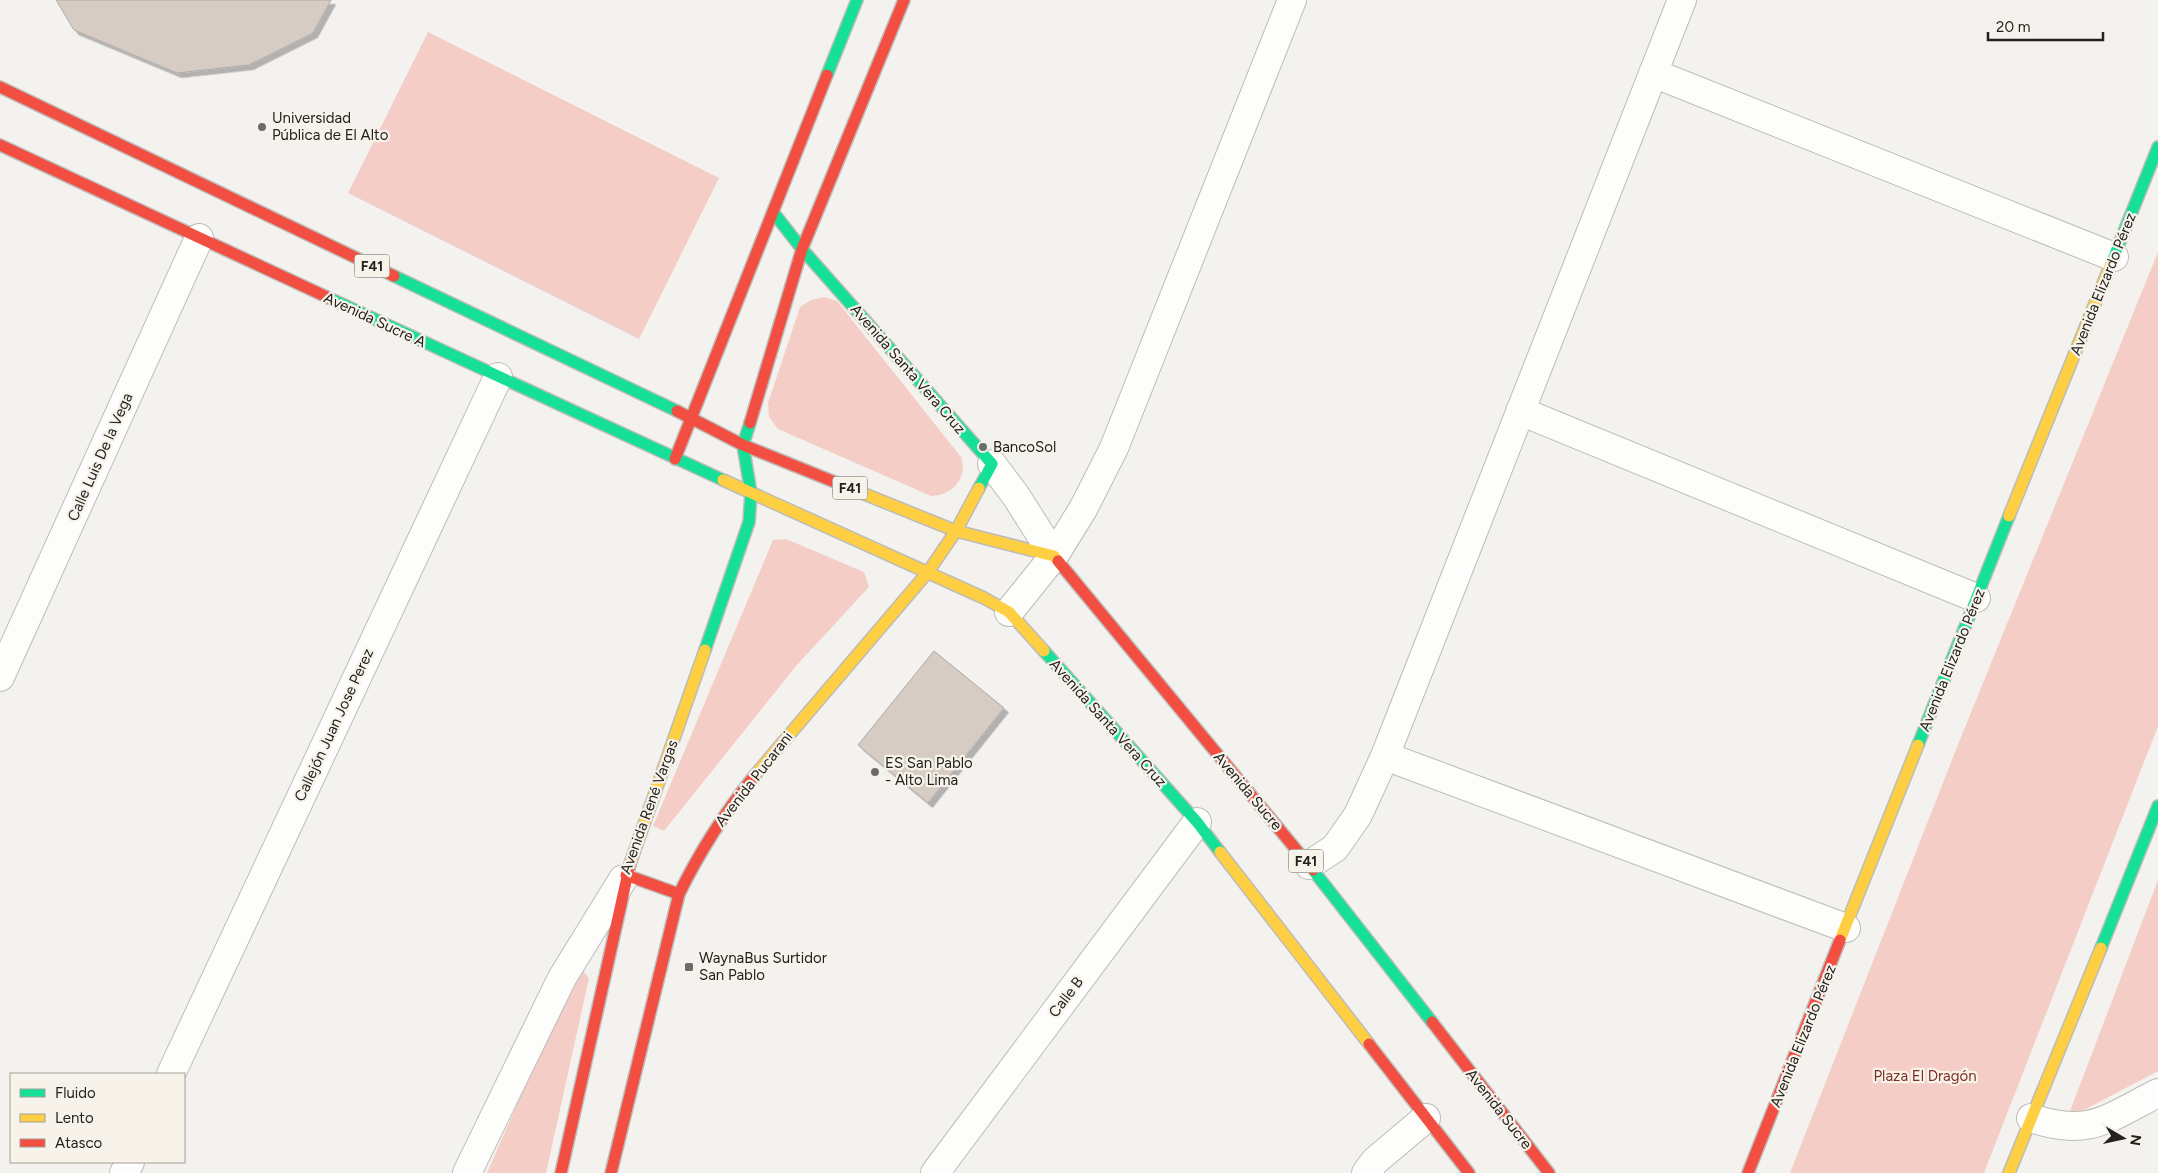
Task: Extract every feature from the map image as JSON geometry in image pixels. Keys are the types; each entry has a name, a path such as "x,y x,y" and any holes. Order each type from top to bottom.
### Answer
{"main road":[{"path":"675,459 857,0"},
{"path":"744,445 802,249 904,0"},
{"name":"F41","path":"0,87 744,445 956,531 1054,556"},
{"name":"Avenida Sucre A","path":"0,145 751,493"},
{"name":"Avenida Elizardo Pérez","path":"1748,1173 1976,598 2158,148"},
{"name":"Avenida Santa Vera Cruz","path":"773,212 802,249 992,464"},
{"name":"Avenida René Vargas","path":"626,876 749,522 751,493 744,445"},
{"name":"Avenida Pucarani","path":"611,1173 679,894 696,860 730,805 829,686 928,572 956,531 992,464"},
{"name":"Avenida Santa Vera Cruz","path":"751,493 928,572 1009,612 1197,822"},
{"name":"Avenida Sucre","path":"1054,556 1309,865 1548,1173"},
{"path":"2009,1173 2158,806"},
{"path":"1197,822 1470,1173"},
{"path":"561,1173 626,876 679,894"}],"street":[{"path":"1009,612 1054,556 1084,509 1114,448 1292,0"},
{"path":"1309,865 1335,848 1358,815 1385,756 1682,0"},
{"path":"1653,73 2114,257"},
{"name":"Calle Luis De la Vega","path":"0,677 199,238"},
{"name":"Callejón Juan Jose Perez","path":"171,1073 498,377"},
{"path":"1520,411 1976,598"},
{"name":"Avenida Santa Vera Cruz","path":"992,464 1016,496 1054,556"},
{"path":"1385,756 1846,928"},
{"name":"Calle B","path":"935,1173 1197,822"},
{"name":"Avenida René Vargas","path":"467,1173 562,978 626,876"},
{"path":"2031,1118 2054,1126 2071,1128 2096,1124 2158,1092"},
{"path":"1366,1173 1375,1161 1426,1118"}],"green space":[{"path":"428,32 719,178 639,339 348,193"},
{"name":"Plaza El Dragón","path":"2158,252 2158,726 1984,1173 1790,1173 1957,747"},
{"path":"824,297 837,301 961,457 962,472 957,484 952,489 939,495 931,496 778,429 769,417 768,403 800,307 811,300"},
{"path":"786,539 864,572 869,587 796,666 664,831 653,826 773,540"},
{"path":"2158,880 2158,1071 2067,1119"},
{"path":"578,965 589,978 546,1173 487,1173"}],"building":[{"path":"56,0 331,0 313,33 249,65 177,73 74,30"},
{"path":"934,651 1004,708 928,803 858,745"}],"traffic: fast":[{"path":"827,75 857,0"},
{"path":"2111,264 2158,147"},
{"path":"773,212 802,249 992,464 979,488"},
{"path":"394,276 677,411"},
{"path":"329,298 723,480"},
{"path":"705,650 749,522 751,493 743,445 750,423"},
{"path":"1918,745 2009,516"},
{"path":"1044,651 1197,822 1220,852"},
{"path":"2101,948 2158,806"},
{"path":"1313,870 1432,1022"}],"traffic: slow":[{"path":"2009,516 2111,264"},
{"path":"723,480 984,598 1009,612 1044,651"},
{"path":"755,775 928,572 956,531 979,488"},
{"path":"852,489 956,531 1054,556 1058,561"},
{"path":"630,864 705,650"},
{"path":"1840,940 1918,745"},
{"path":"1220,852 1369,1044"},
{"path":"2009,1173 2101,948"}],"traffic: jam":[{"path":"750,423 802,249 904,0"},
{"path":"675,459 827,75"},
{"path":"0,87 394,276"},
{"path":"0,145 329,298"},
{"path":"677,411 743,445 852,489"},
{"path":"1058,561 1313,870"},
{"path":"611,1173 679,894 714,832 733,803 755,775"},
{"path":"561,1173 630,864"},
{"path":"626,875 679,894"},
{"path":"1748,1173 1840,940"},
{"path":"1432,1022 1549,1173"},
{"path":"1369,1044 1469,1173"}],"place":[{"name":"Universidad Pública de El Alto","path":"262,127"},
{"name":"BancoSol","path":"983,447"},
{"name":"ES San Pablo - Alto Lima","path":"875,772"},
{"name":"WaynaBus Surtidor San Pablo","path":"689,967"}]}
